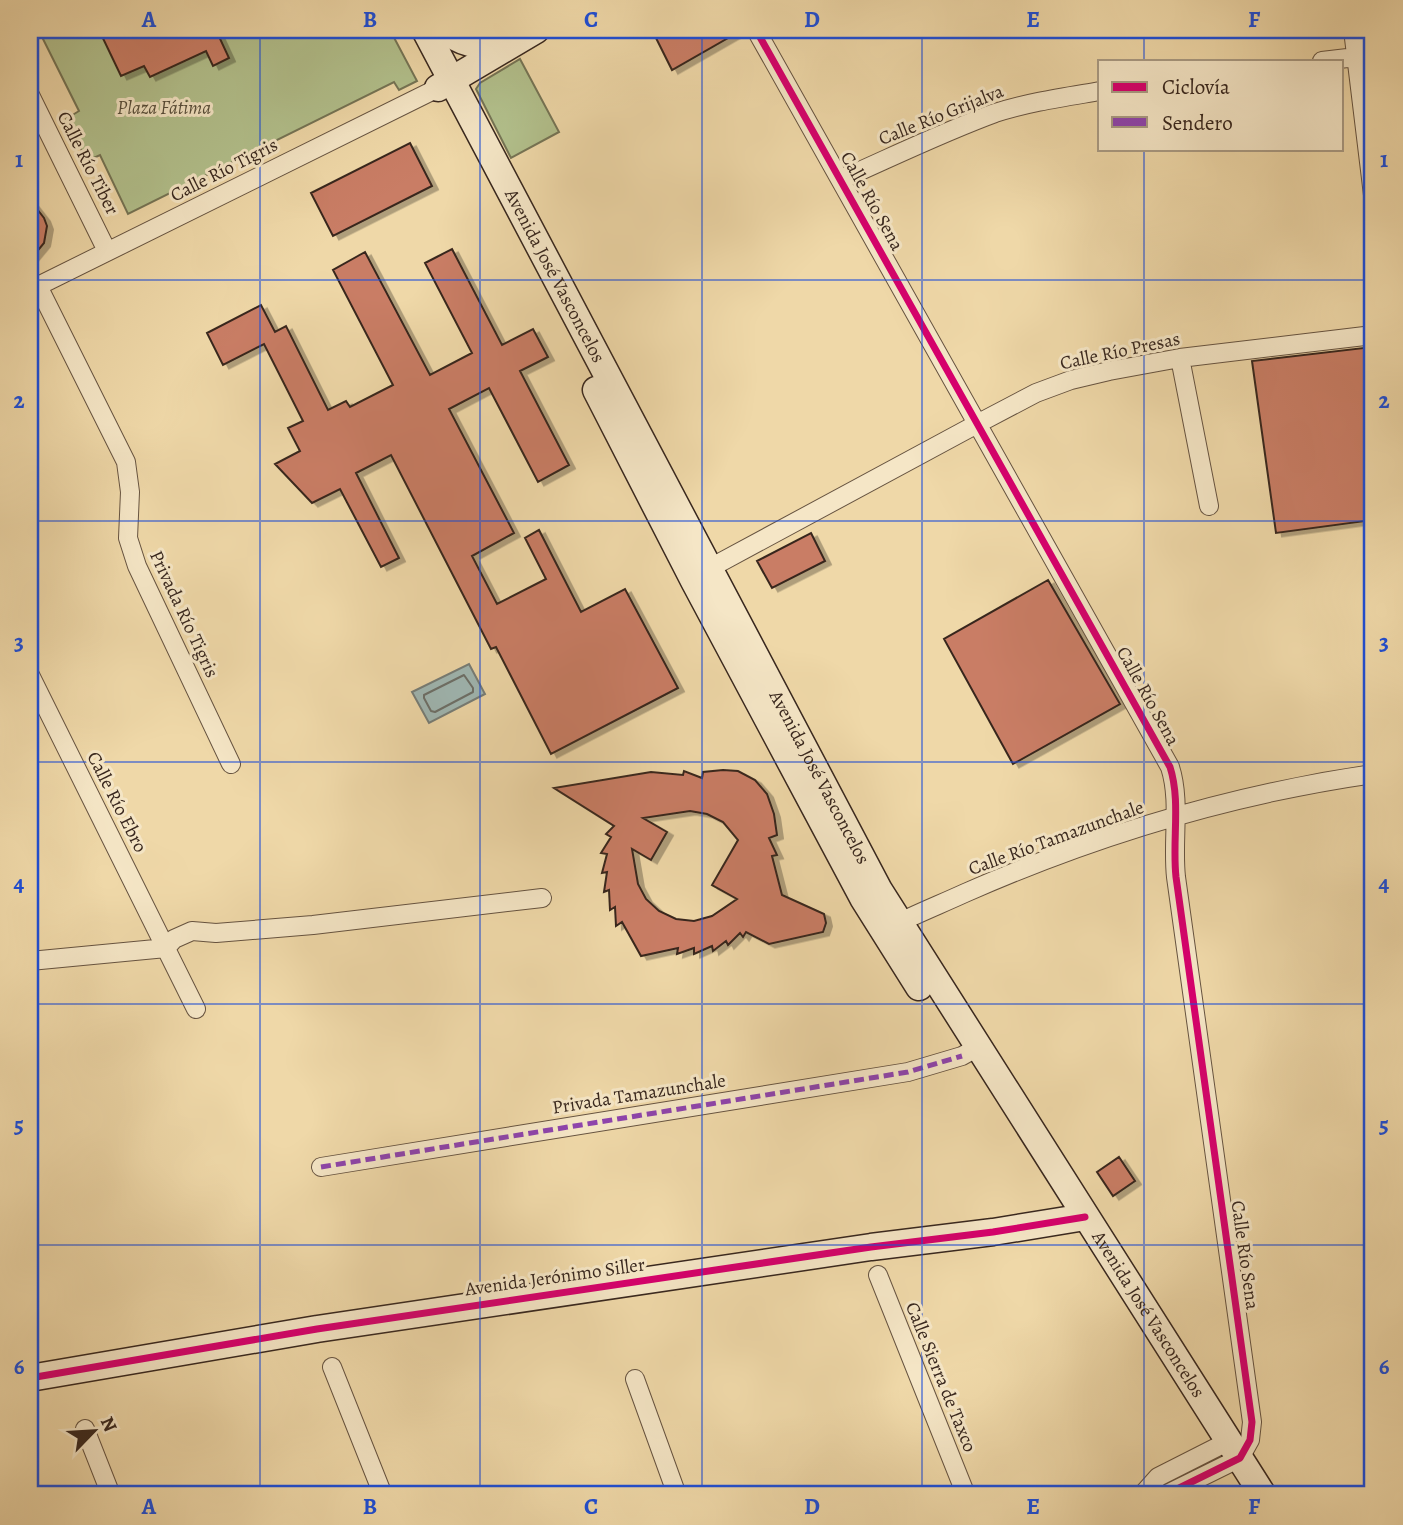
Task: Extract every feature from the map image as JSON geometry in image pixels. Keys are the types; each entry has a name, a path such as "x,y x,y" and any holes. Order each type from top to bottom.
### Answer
{"main road":[{"name":"Avenida José Vasconcelos","path":"405,30 445,84 710,568 873,877 891,927"},
{"name":"Avenida José Vasconcelos","path":"425,30 445,84 694,581 863,898 891,927 1227,1453 1263,1495"},
{"path":"446,30 468,43 503,48"},
{"path":"445,84 536,30"},
{"name":"Avenida Jerónimo Siller","path":"30,1378 331,1326 1077,1218"},
{"name":"Avenida José Vasconcelos","path":"1227,1453 1243,1495"}],"street":[{"name":"Calle Río Sena","path":"756,30 1170,767 1176,798 1176,877 1252,1422 1250,1440 1227,1453"},
{"path":"1353,30 1365,56 1373,195"},
{"path":"1331,60 1365,56"},
{"name":"Calle Río Tigris","path":"34,288 445,84"},
{"name":"Calle Río Grijalva","path":"842,180 933,138 996,113 1098,91"},
{"name":"Calle Río Tiber","path":"30,95 107,251"},
{"name":"Privada Río Tigris","path":"34,288 119,445 129,476 127,524 134,558 231,764"},
{"name":"Calle Río Presas","path":"710,568 1036,393 1071,380 1180,358 1373,335"},
{"path":"1180,358 1209,506"},
{"name":"Calle Río Ebro","path":"30,675 196,1009"},
{"name":"Calle Río Tamazunchale","path":"891,927 1005,876 1101,840 1242,800 1316,783 1373,774"},
{"path":"30,961 166,948 174,939 192,931 216,933 313,925 542,898"},
{"name":"Privada Tamazunchale","path":"321,1167 908,1072 970,1051"},
{"name":"Calle Sierra de Taxco","path":"878,1275 965,1495"},
{"path":"332,1367 383,1495"},
{"path":"635,1379 677,1495"},
{"path":"85,1429 111,1495"},
{"path":"1142,1495 1158,1477 1227,1453"},
{"path":"1165,1495 1227,1453"}],"green space":[{"name":"Plaza Fátima","path":"52,30 390,30 417,81 399,90 394,82 128,214 100,155 87,161 66,119 79,111 41,35"},
{"path":"520,59 559,132 511,158 476,89 480,83"}],"water":[{"path":"469,664 485,694 429,723 412,692"}],"building":[{"path":"99,30 216,30 229,58 213,66 206,51 150,77 144,66 121,76"},
{"path":"652,30 742,30 672,70"},
{"path":"410,143 432,186 333,236 311,193"},
{"path":"30,200 47,226 44,243 30,260"},
{"path":"452,249 502,345 533,329 548,357 520,371 569,465 538,482 489,388 449,409 514,533 472,556 497,604 546,579 525,538 539,530 581,612 625,589 678,688 551,754 496,647 491,649 391,455 356,473 399,558 381,567 340,489 312,503 275,464 300,451 288,428 303,421 264,344 223,365 207,333 261,305 275,332 286,326 328,410 346,401 350,407 393,385 333,270 365,252 430,375 472,353 425,263"},
{"path":"1372,347 1373,520 1276,533 1252,361"},
{"path":"811,533 825,561 772,588 757,561"},
{"path":"1048,580 1120,704 1013,764 944,639"},
{"path":"684,771 702,778 703,772 738,771 755,780 767,794 777,835 769,838 777,855 772,856 782,895 824,914 826,923 823,932 769,944 746,932 743,937 740,933 728,945 726,941 713,951 712,946 694,954 694,948 677,954 678,948 641,956 622,922 616,926 615,907 610,910 609,890 604,892 607,872 602,873 607,854 601,853 611,837 606,834 614,826 554,788 651,772 683,775","holes":["690,811 707,814 723,822 738,840 712,885 737,899 712,916 694,921 676,919 659,911 646,899 638,884 632,849 651,860 667,832 643,818"]},
{"path":"1119,1157 1135,1181 1113,1196 1097,1172"}],"marked path":[{"path":"321,1167 908,1072 962,1056"}],"cycle path":[{"path":"756,30 1170,767 1176,807 1176,877 1252,1422 1250,1440 1240,1458 1165,1495"},
{"path":"30,1378 317,1329 1085,1217"}]}
